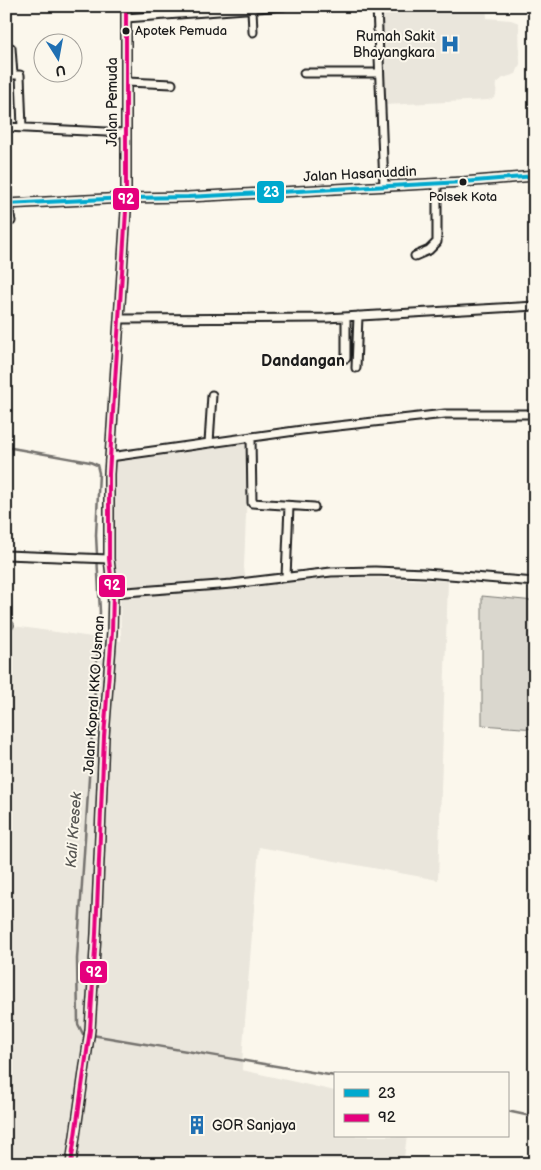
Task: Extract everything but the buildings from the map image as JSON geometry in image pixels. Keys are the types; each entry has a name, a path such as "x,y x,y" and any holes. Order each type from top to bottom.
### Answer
{"main road":[{"name":"Jalan Pemuda","path":"126,6 126,198"},
{"name":"Jalan Hasanuddin","path":"7,204 126,198 188,198 437,184 535,176"},
{"name":"Jalan Kopral KKO Usman","path":"70,1164 90,1033 96,934 104,736 113,594 106,559 110,457 126,198"}],"street":[{"path":"126,18 284,6"},
{"path":"377,6 384,186"},
{"path":"252,9 253,32"},
{"path":"11,48 13,75 20,75 22,128"},
{"path":"304,73 380,73"},
{"path":"126,82 172,84"},
{"path":"6,127 126,133"},
{"path":"415,256 429,250 437,242 437,184"},
{"path":"7,204 11,221"},
{"path":"120,319 346,317 535,306"},
{"path":"356,368 358,316"},
{"path":"346,317 346,358"},
{"path":"209,443 212,395"},
{"path":"110,457 251,437 445,414 535,414"},
{"path":"251,437 252,503 314,507"},
{"path":"286,577 289,506"},
{"path":"6,555 106,559"},
{"path":"113,594 232,584 331,572 425,573 535,582"}],"shaded area":[{"name":"Rumah Sakit Bhayangkara","path":"379,6 486,6 487,18 511,20 519,23 520,64 516,74 503,78 497,83 496,95 488,100 385,105"},
{"path":"249,438 244,567 246,585 333,576 448,581 438,880 259,847 243,1046 242,1070 334,1091 334,1138 407,1138 403,1164 6,1164 6,625 121,641 120,598 113,552 112,459"},
{"path":"482,596 535,601 535,729 482,725"}],"waterway":[{"name":"Kali Kresek","path":"6,447 90,462 97,465 99,473 96,535 100,612 77,959 78,1024 83,1034 87,1034"},
{"name":"Kali Kresek","path":"92,1035 334,1076"},
{"name":"Kali Kresek","path":"508,1111 535,1117"}],"transit line":[{"name":"92","path":"71,1164 90,1030 104,737 112,632 113,593 109,559 109,474 126,211 126,6"},
{"name":"23","path":"6,204 188,197 463,182 535,176"}],"place":[{"name":"Apotek Pemuda","path":"126,31"},
{"name":"Rumah Sakit Bhayangkara","path":"450,44"},
{"name":"Polsek Kota","path":"463,182"},
{"name":"GOR Sanjaya","path":"197,1125"}],"district":[{"name":"Dandangan","path":"303,361"}]}
